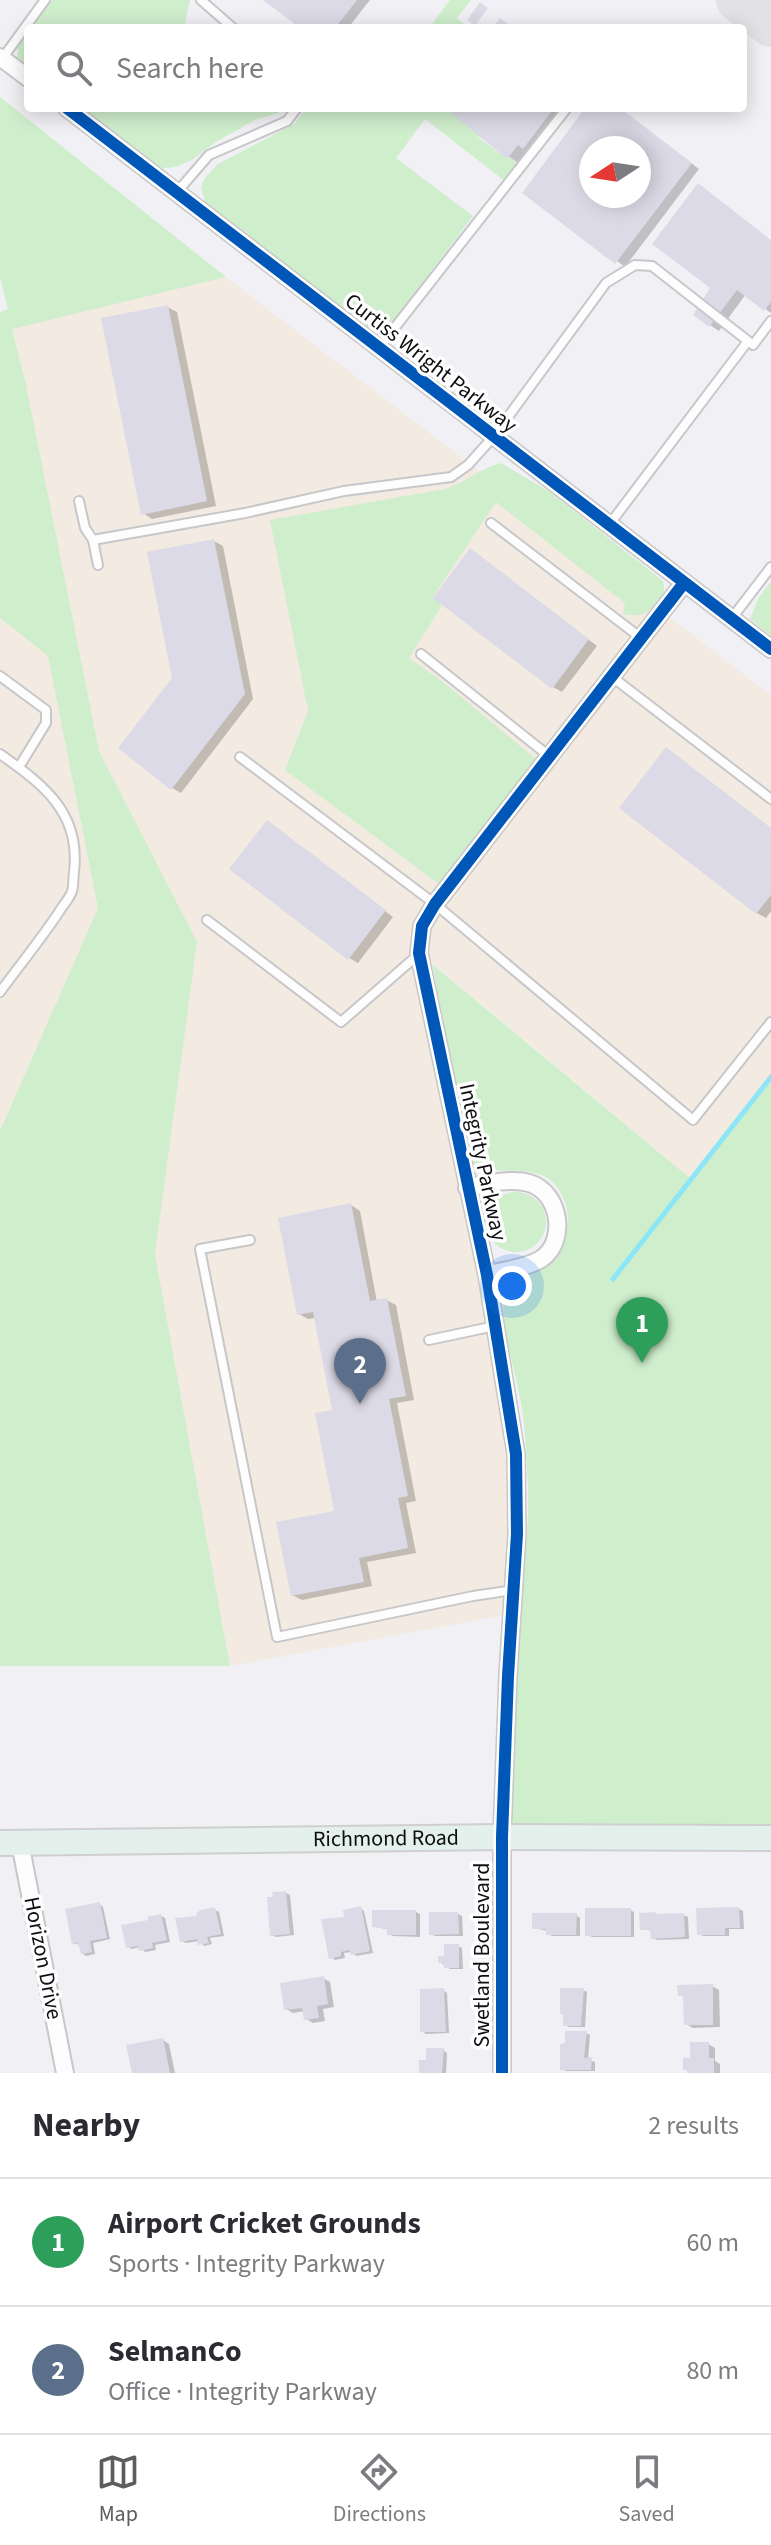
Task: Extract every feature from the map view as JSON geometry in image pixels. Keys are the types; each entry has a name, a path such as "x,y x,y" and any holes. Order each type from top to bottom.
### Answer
{"main road":[{"name":"Richmond Road","path":"10,1843 502,1837 771,1838"}],"street":[{"path":"1,58 24,75"},
{"name":"Curtiss Wright Parkway","path":"72,112 771,649"},
{"name":"Integrity Parkway","path":"502,1837 517,1534 516,1454 487,1275 419,953 422,926 435,904 684,583"},
{"path":"467,1188 528,1182 547,1193 555,1210 558,1228 553,1247 540,1259 487,1275"},
{"name":"Swetland Boulevard","path":"502,1837 502,2073"},
{"name":"Horizon Drive","path":"10,1843 65,2073"}],"lane":[{"path":"27,24 45,0"},
{"path":"201,0 228,24"},
{"path":"1,58 24,28"},
{"path":"177,192 209,155 287,121 294,112"},
{"path":"378,349 564,112"},
{"path":"93,540 245,513 344,491 451,477 468,465 494,436 606,283 635,265 652,266 753,345 771,321"},
{"path":"609,526 748,341"},
{"path":"79,501 98,565"},
{"path":"491,523 641,638"},
{"path":"732,618 771,567"},
{"path":"421,654 549,756"},
{"path":"0,676 46,710 46,723 19,767"},
{"path":"611,676 771,799"},
{"path":"0,754 37,780 67,819 75,838 76,855 72,892 0,992"},
{"path":"240,757 435,904 693,1120 771,1022"},
{"path":"207,920 341,1022 419,953"},
{"path":"250,1240 200,1249 277,1637 513,1590"},
{"path":"429,1340 496,1326"}],"shaded area":[{"path":"226,277 771,695 771,1079 692,1180 421,954 516,1454 512,1614 230,1666 155,1254 197,942 99,751 12,328"},
{"path":"0,618 48,655 98,908 0,1131"}],"green space":[{"path":"52,0 190,0 186,24 34,24"},
{"path":"450,0 471,0 457,18 464,24 432,24"},
{"path":"24,38 24,63 17,57 18,46"},
{"path":"0,97 226,277 12,329 25,380 99,751 197,942 155,1254 230,1666 0,1666 0,1131 98,908 48,656 0,618 0,312 8,309 0,278"},
{"path":"86,112 279,112 255,120 192,160 175,167 158,169"},
{"path":"304,112 451,112 477,136 519,165 506,182 425,119 396,158 473,216 388,328 370,332 205,202 201,187 218,164 294,124"},
{"path":"501,463 550,492 663,581 665,595 647,612 623,614 625,603 496,502 433,597 442,605 409,658 443,682 537,760 439,884 285,770 308,711 270,520 445,489"},
{"path":"771,582 771,636 750,619 759,597"},
{"path":"432,964 692,1180 771,1079 771,1838 502,1837 514,1767 515,1651 527,1537 528,1492 523,1419 505,1330 504,1301 511,1281 545,1266 560,1251 568,1221 564,1200 556,1185 545,1177 519,1171 493,1170 471,1161"},
{"path":"516,1192 537,1201 546,1222 537,1243 516,1252 495,1243 486,1222 495,1201"}],"building":[{"path":"263,0 357,0 338,24 295,24"},
{"path":"480,2 488,8 476,24 467,20"},
{"path":"450,112 551,112 523,149 518,145 507,159"},
{"path":"582,112 625,112 692,163 615,264 522,193"},
{"path":"698,183 771,240 771,302 764,311 737,290 709,327 693,315 710,288 652,244"},
{"path":"168,305 207,501 141,515 101,318"},
{"path":"214,539 245,694 171,790 118,748 172,678 147,552"},
{"path":"470,548 589,639 552,689 433,598"},
{"path":"666,747 771,828 771,895 756,914 619,808"},
{"path":"267,820 386,910 348,960 229,869"},
{"path":"351,1203 370,1301 387,1298 406,1396 389,1399 408,1496 398,1498 408,1548 359,1558 364,1582 291,1596 276,1522 334,1511 315,1413 332,1410 313,1312 297,1315 278,1218"},
{"path":"286,1891 290,1934 270,1936 267,1897 273,1897 272,1892"},
{"path":"100,1902 107,1938 90,1941 92,1952 81,1954 78,1943 72,1944 65,1909"},
{"path":"361,1906 370,1951 351,1955 349,1950 329,1959 321,1919 344,1917 343,1910"},
{"path":"215,1907 221,1934 207,1937 209,1943 198,1945 197,1939 180,1942 175,1918 197,1916 196,1913 201,1910"},
{"path":"739,1907 740,1928 725,1928 725,1935 697,1935 696,1908"},
{"path":"585,1908 631,1908 631,1936 585,1936"},
{"path":"372,1910 416,1910 416,1935 387,1935 387,1929 372,1927"},
{"path":"429,1912 458,1912 459,1934 429,1935"},
{"path":"532,1913 577,1913 576,1935 546,1935 546,1929 532,1929"},
{"path":"639,1913 684,1913 685,1937 651,1939 650,1930 640,1930"},
{"path":"161,1914 167,1940 152,1943 153,1948 139,1951 138,1946 126,1948 121,1925"},
{"path":"444,1944 459,1944 459,1968 444,1968 444,1963 438,1963 438,1956 444,1956"},
{"path":"324,1976 328,2004 317,2006 319,2018 304,2020 302,2008 284,2010 280,1983"},
{"path":"713,1984 713,2025 684,2025 683,1996 678,1996 677,1985"},
{"path":"444,1988 446,2032 420,2032 420,1989"},
{"path":"560,1988 584,1988 581,2026 563,2026"},
{"path":"565,2031 587,2031 584,2058 592,2057 591,2070 560,2070 560,2044 565,2043"},
{"path":"163,2038 170,2073 132,2073 126,2045"},
{"path":"690,2042 709,2042 709,2058 714,2058 714,2073 687,2073 683,2070 683,2058 690,2058"},
{"path":"426,2048 444,2048 442,2073 419,2073 419,2060 426,2060"}],"waterway":[{"path":"613,1279 771,1077"}],"taxiway":[{"path":"738,0 771,25"}],"cycle path":[{"path":"72,112 771,649"},
{"path":"502,2073 502,1837 517,1534 516,1454 487,1275 419,953 422,926 435,904 684,583"}],"place":[{"name":"Airport Cricket Grounds","path":"642,1363"},
{"name":"SelmanCo","path":"360,1404"}]}
